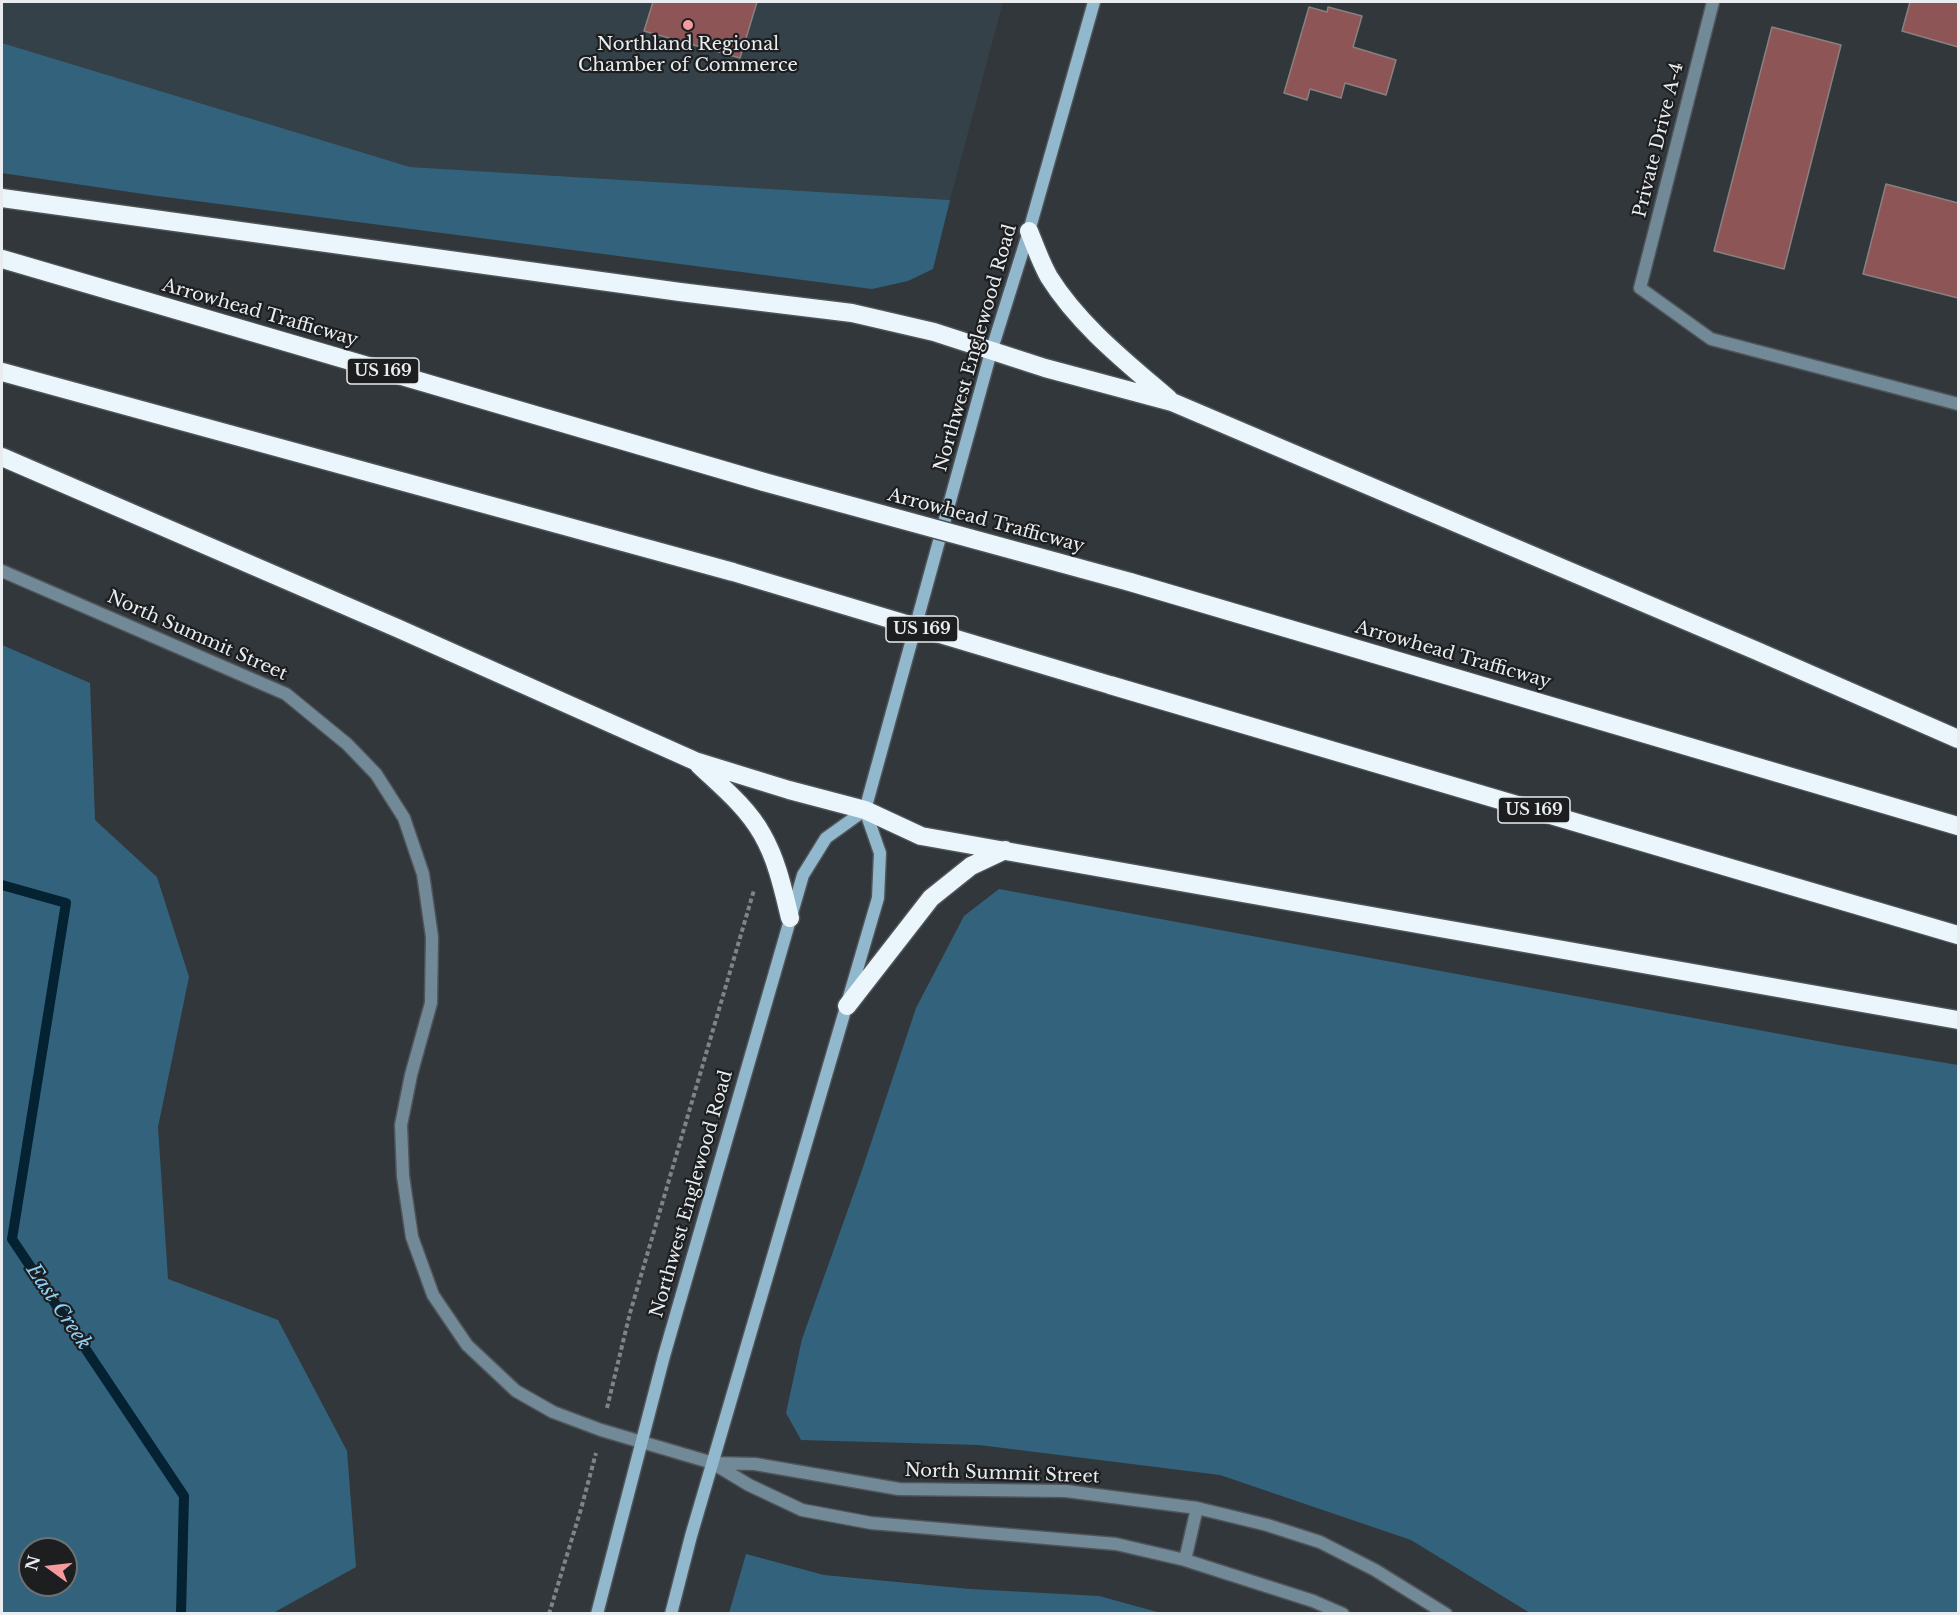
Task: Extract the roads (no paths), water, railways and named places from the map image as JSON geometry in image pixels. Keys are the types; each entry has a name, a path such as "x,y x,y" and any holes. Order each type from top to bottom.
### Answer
{"highway":[{"path":"2,198 680,292 852,313 934,332 992,352 1172,402 1959,739"},
{"path":"1029,231 1048,275 1063,298 1117,354 1172,402"},
{"name":"Arrowhead Trafficway","path":"2,259 764,482 1130,582 1959,826"},
{"name":"US 169","path":"2,372 734,572 1959,935"},
{"path":"2,457 397,628 695,761 789,790 865,810 921,836 1959,1020"},
{"path":"695,761 735,799 761,833 778,870 790,918"},
{"path":"847,1006 932,898 971,866 1005,850"}],"main road":[{"name":"Northwest Englewood Road","path":"597,1614 640,1443 802,875 826,838 865,810 992,352 1094,2"},
{"path":"671,1614 691,1536 878,898 880,853 865,810"}],"street":[{"name":"Private Drive A-4","path":"1713,2 1640,288 1711,339 1959,404"},
{"name":"North Summit Street","path":"2,571 286,694 347,744 375,774 404,818 423,874 432,938 431,1003 400,1125 403,1176 412,1237 433,1295 467,1345 516,1391 553,1412 640,1443 713,1463 755,1464 899,1490 1066,1491 1197,1508 1268,1525 1320,1542 1375,1570 1446,1614"},
{"name":"North Summit Street","path":"713,1463 749,1485 802,1510 871,1523 1116,1544 1185,1560 1313,1601 1343,1614"},
{"path":"1185,1560 1197,1508"}],"waterway":[{"name":"East Creek","path":"2,885 66,903 12,1239 184,1496 181,1614"}],"place":[{"name":"Northland Regional Chamber of Commerce","path":"688,25"}]}
